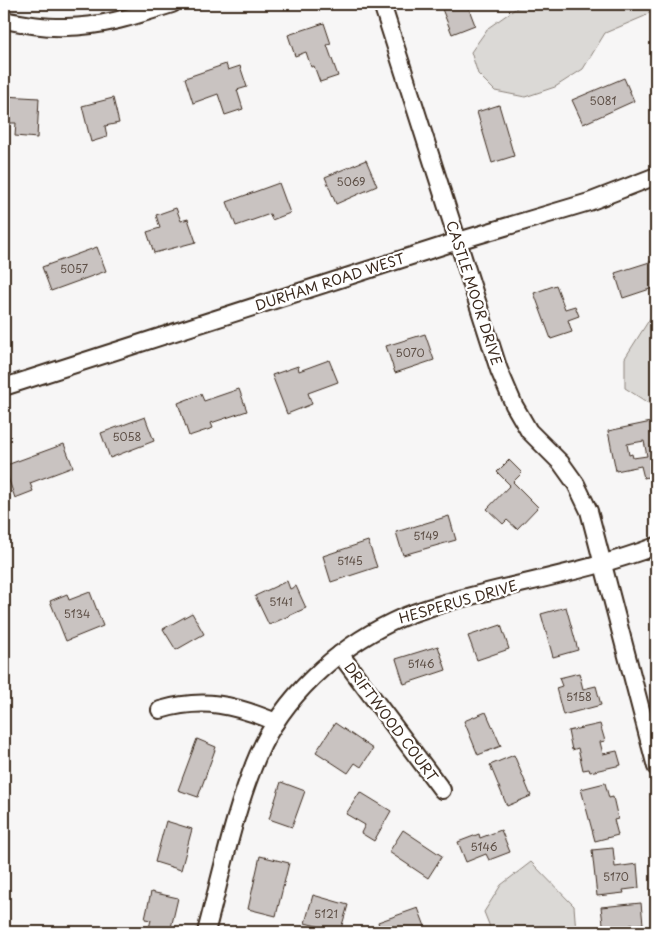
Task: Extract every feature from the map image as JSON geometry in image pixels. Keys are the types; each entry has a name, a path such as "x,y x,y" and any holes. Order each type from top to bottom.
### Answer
{"street":[{"path":"4,20 32,25 65,27 98,25 132,17 172,4"},
{"name":"CASTLE MOOR DRIVE","path":"382,4 498,370 514,405 529,431 561,463 576,484 589,511 656,767"},
{"name":"DURHAM ROAD WEST","path":"4,386 458,240 589,202 656,176"},
{"name":"HESPERUS DRIVE","path":"208,932 241,800 258,754 276,722 296,695 340,654 392,621 419,611 603,563 656,546"},
{"name":"DRIFTWOOD COURT","path":"340,654 442,790"},
{"path":"160,710 187,704 217,703 249,711 276,722"}],"shaded area":[{"path":"528,4 656,4 656,6 645,16 605,33 583,69 555,87 525,97 495,91 478,74 471,52 488,28 518,7"},
{"path":"656,309 656,408 625,388 625,358"},
{"path":"531,862 574,906 576,932 492,932 484,912 501,885"}],"building":[{"path":"440,4 467,4 475,25 452,34"},
{"path":"324,23 331,44 327,45 338,76 320,82 314,66 311,67 306,52 295,56 288,35"},
{"path":"226,64 228,70 240,66 247,87 237,90 243,109 225,115 218,94 193,103 185,78"},
{"path":"624,78 634,101 583,124 572,100"},
{"path":"4,96 39,98 37,138 15,136 16,123 4,123"},
{"path":"113,98 119,123 105,126 107,137 91,142 82,106"},
{"path":"499,105 514,156 492,163 477,112"},
{"path":"366,160 377,186 336,204 325,177"},
{"path":"279,183 290,213 272,220 270,214 236,226 227,202"},
{"path":"176,208 181,221 188,219 196,242 154,253 147,232 160,228 156,215"},
{"path":"97,247 106,271 51,291 42,267"},
{"path":"656,260 656,287 623,298 615,273"},
{"path":"556,285 565,309 575,306 579,316 568,320 572,332 551,339 534,293"},
{"path":"425,334 434,360 395,373 386,346"},
{"path":"329,360 338,382 308,393 312,404 287,414 272,375 298,366 299,371"},
{"path":"239,389 247,411 211,423 213,428 189,436 178,403 201,394 204,401"},
{"path":"145,417 154,441 110,458 101,433"},
{"path":"656,421 656,475 644,478 641,466 616,471 608,431","holes":["644,441 647,456 633,458 632,454 629,455 627,444"]},
{"path":"64,444 73,467 30,483 33,491 15,498 4,466"},
{"path":"509,460 522,473 513,482 538,507 517,529 507,520 503,524 487,509 510,485 497,472"},
{"path":"449,516 456,540 403,555 396,532"},
{"path":"368,541 377,567 331,582 323,556"},
{"path":"287,581 290,589 296,586 306,608 269,625 255,596"},
{"path":"90,592 103,626 66,641 50,601 67,594 69,600"},
{"path":"566,607 578,650 553,657 541,614"},
{"path":"192,613 204,634 176,650 163,629"},
{"path":"501,625 509,649 477,660 468,636"},
{"path":"438,646 446,670 404,684 396,659"},
{"path":"579,673 583,689 596,686 601,705 563,715 556,688 562,686 559,678"},
{"path":"486,712 501,746 478,755 464,721"},
{"path":"335,723 373,749 361,767 355,763 348,773 316,752"},
{"path":"600,724 605,741 600,742 603,754 617,751 621,765 590,772 589,769 583,770 578,748 572,750 568,731"},
{"path":"197,739 216,747 198,797 178,790"},
{"path":"514,755 531,796 507,806 490,765"},
{"path":"281,782 305,791 292,827 269,819"},
{"path":"605,783 609,798 613,797 618,819 614,820 618,835 595,841 581,789"},
{"path":"360,792 391,811 374,841 361,833 365,825 346,814"},
{"path":"166,821 192,829 181,870 155,862"},
{"path":"403,830 442,856 428,878 389,852"},
{"path":"501,830 510,852 489,860 486,854 466,862 458,842 479,834 480,838"},
{"path":"613,848 615,867 637,864 639,888 623,890 624,893 597,896 592,850"},
{"path":"260,856 289,863 276,916 248,909"},
{"path":"151,892 178,898 170,932 148,932 151,920 145,919"},
{"path":"313,895 348,905 340,932 305,923"},
{"path":"641,903 643,924 630,925 630,932 604,932 601,907"},
{"path":"418,908 426,929 418,932 381,932 378,922"}]}
